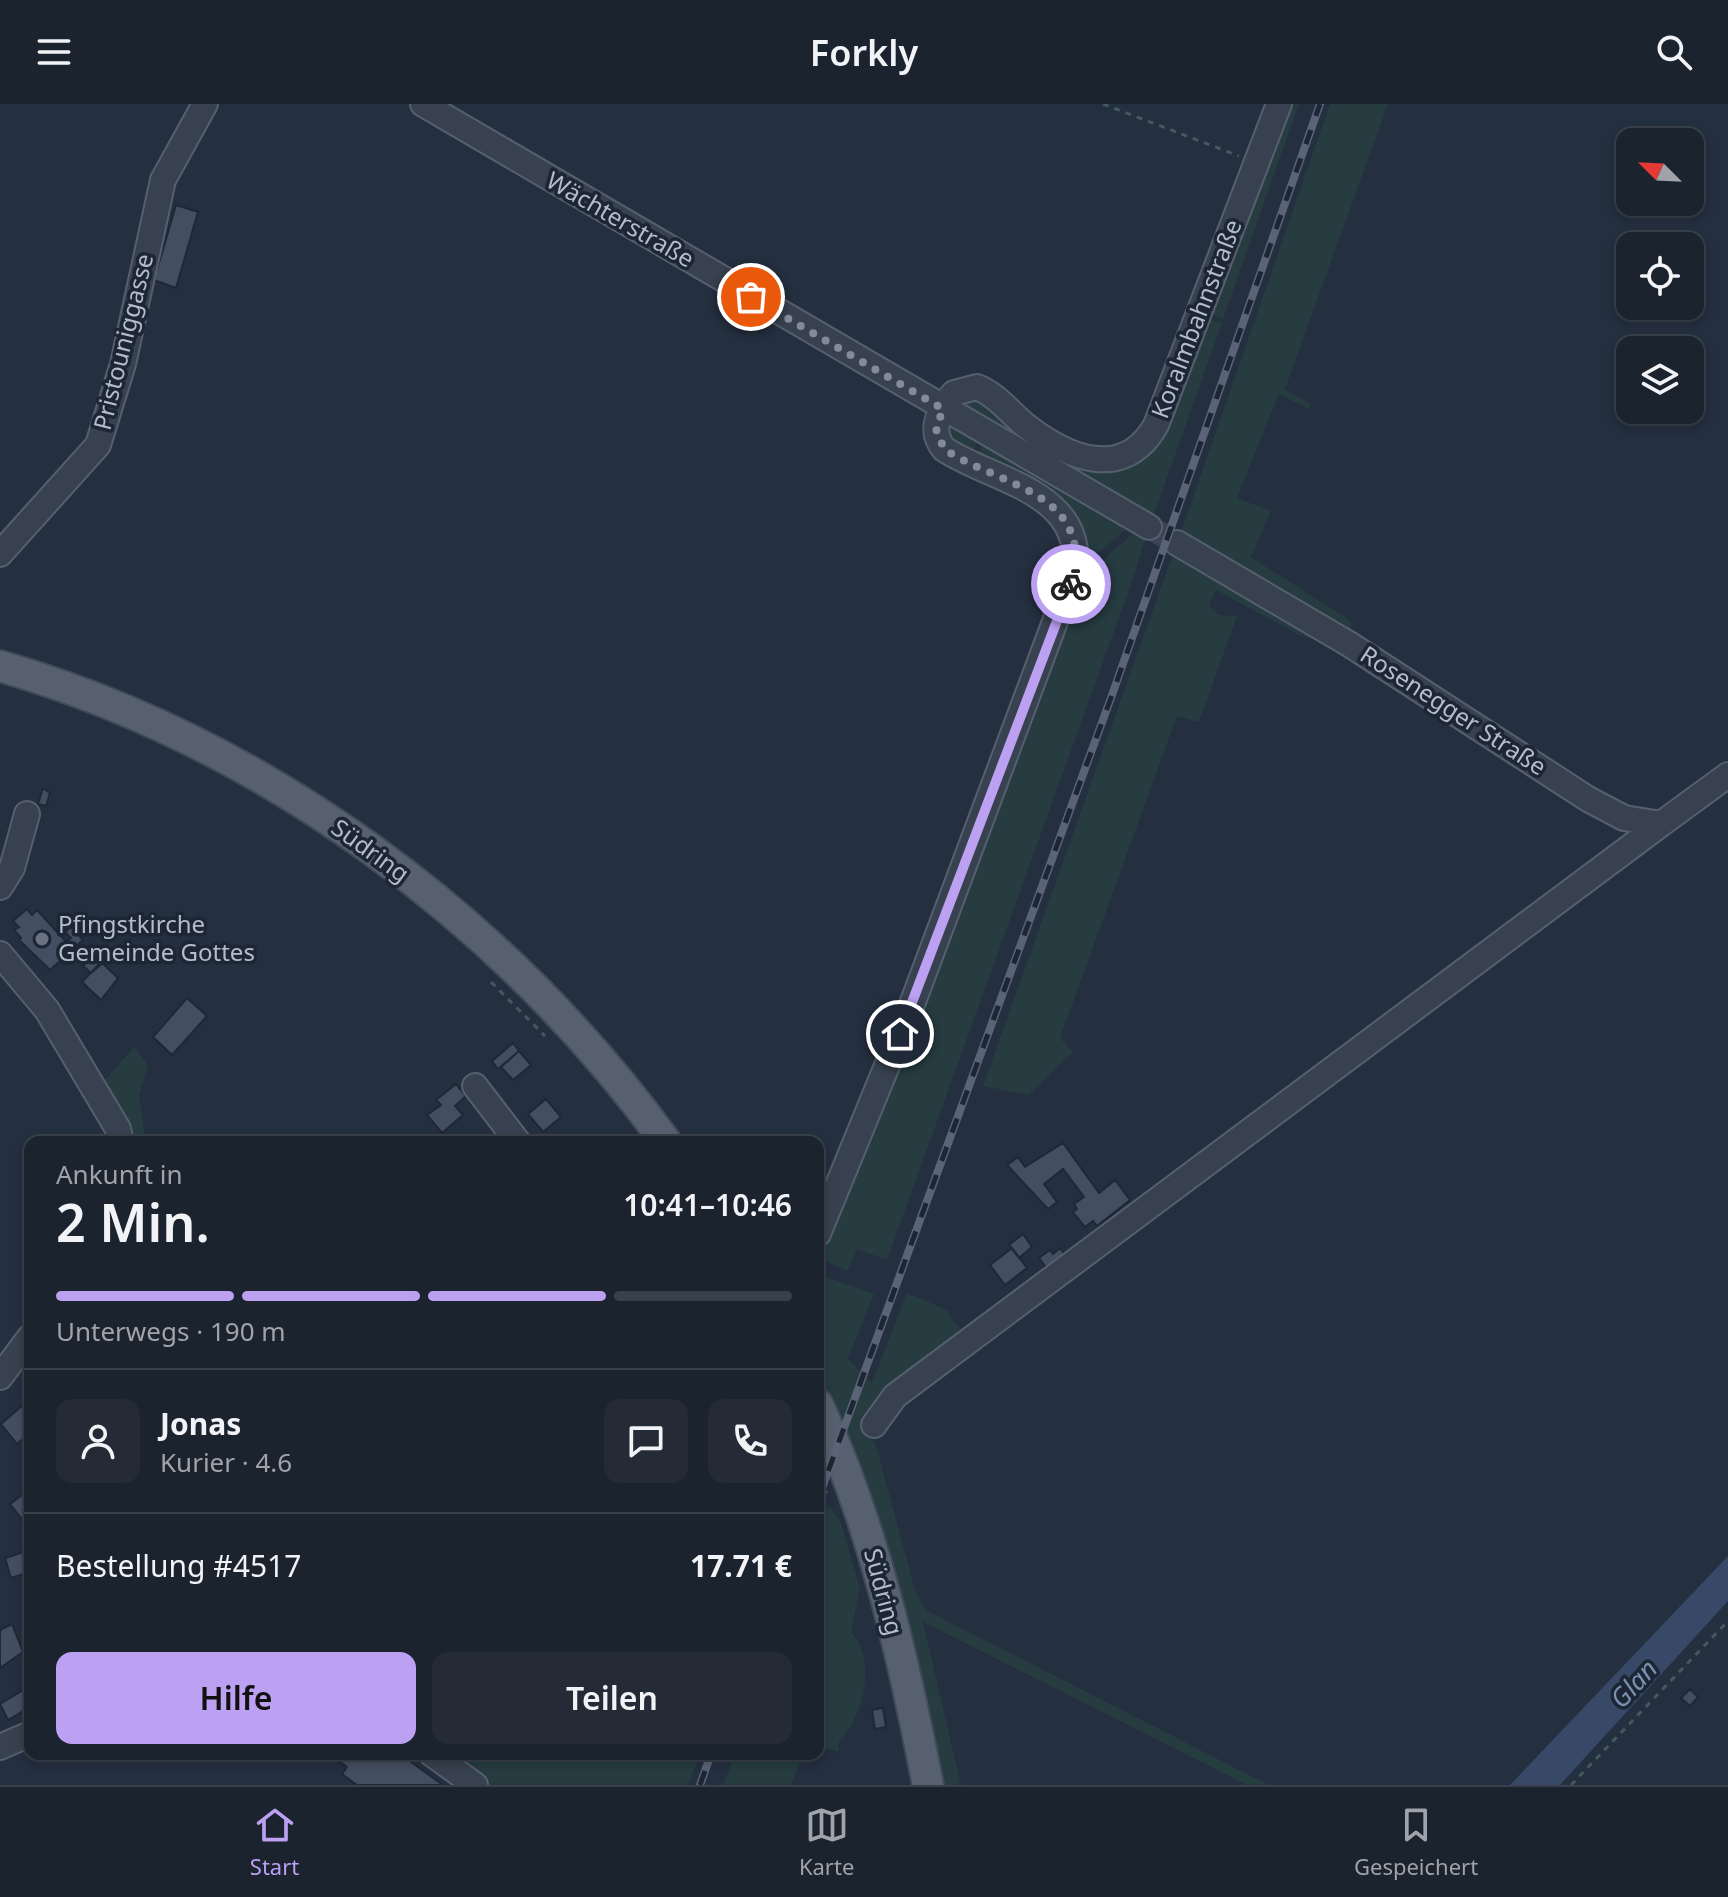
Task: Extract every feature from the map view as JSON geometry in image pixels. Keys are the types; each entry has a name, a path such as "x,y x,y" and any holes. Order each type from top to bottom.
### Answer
{"main road":[{"name":"Südring","path":"0,666 56,682 160,725 261,778 391,865 468,927 534,989 598,1057 661,1136"},
{"name":"Südring","path":"824,1420 855,1500 882,1584 928,1785"}],"street":[{"name":"Pristouniggasse","path":"0,554 98,445 123,364 163,180 205,104"},
{"name":"Wächterstraße","path":"423,104 943,409"},
{"name":"Koralmbahnstraße","path":"943,409 954,393 977,387 994,396 1031,429 1083,456 1111,460 1135,451 1156,425 1279,104"},
{"path":"824,1219 917,992 1075,568 1072,535 1055,509 1020,484 951,453 940,443 936,429 943,409 1149,527"},
{"name":"Rosenegger Straße","path":"1177,543 1349,644 1588,799 1624,818 1661,824"},
{"path":"874,1425 895,1396 908,1386 1728,775"},
{"path":"0,887 12,868 27,814"},
{"path":"0,954 47,1010 120,1136"},
{"path":"475,1086 513,1136"},
{"path":"0,1377 24,1345"},
{"path":"0,1747 24,1737"},
{"path":"440,1760 475,1785"}],"path":[{"path":"1103,104 1257,163"},
{"path":"491,982 545,1037"},
{"path":"1571,1785 1728,1621"}],"green space":[{"path":"1285,104 1299,104 1223,319 1209,313"},
{"path":"1330,104 1388,104 1285,389 1311,404 1309,409 1279,394 1237,498 1271,511 1251,557 1351,621 1351,632 1180,535"},
{"path":"1207,319 1222,323 1152,520 962,411 958,400 967,392 1125,465"},
{"path":"949,424 980,437 971,455 957,449 945,431"},
{"path":"982,443 1130,526 1084,565 1083,548 996,461 979,453"},
{"path":"1137,530 1146,535 1134,576 887,1260 857,1249 848,1271 824,1258 824,1236 1083,577"},
{"path":"1174,551 1326,644 1297,634 1216,590 1209,606 1219,615 1237,616 1199,722 1177,716 1060,1038 1073,1052 1028,1095 983,1086"},
{"path":"134,1047 148,1065 139,1096 145,1136 130,1136 120,1108 103,1082"},
{"path":"824,1276 874,1294 848,1359 872,1383 907,1293 947,1310 955,1324 969,1334 867,1426 877,1449 915,1590 926,1610 1269,1785 1247,1785 923,1622 961,1785 939,1785 824,1387"},
{"path":"828,1505 840,1520 860,1588 851,1632 864,1657 865,1672 861,1703 848,1730 839,1740 838,1751 824,1748 824,1515"},
{"path":"454,1760 698,1760 688,1785 489,1785"},
{"path":"733,1760 801,1760 791,1785 723,1785"}],"water":[{"name":"Glan","path":"1728,1556 1728,1601 1560,1785 1510,1785"}],"building":[{"path":"176,205 198,212 176,288 154,280"},
{"path":"43,788 50,793 46,806 38,804"},
{"name":"Pfingstkirche Gemeinde Gottes","path":"27,909 32,915 37,910 66,942 71,938 65,932 71,927 83,940 50,970 19,940 21,938 14,930 19,927 13,921"},
{"path":"99,949 109,958 91,973 83,966"},
{"path":"101,962 118,978 101,1000 82,982"},
{"path":"187,998 207,1016 172,1055 153,1037"},
{"path":"513,1043 519,1051 498,1069 492,1061"},
{"path":"519,1051 531,1065 513,1080 501,1067"},
{"path":"456,1084 466,1096 455,1106 463,1115 442,1133 427,1115 441,1105 436,1100"},
{"path":"546,1099 561,1117 543,1132 528,1114"},
{"path":"1063,1143 1099,1193 1115,1180 1130,1200 1097,1226 1093,1221 1085,1227 1073,1212 1077,1209 1074,1204 1084,1197 1063,1169 1044,1184 1057,1202 1048,1209 1007,1165 1018,1157 1025,1167"},
{"path":"1023,1234 1032,1247 1019,1258 1009,1245"},
{"path":"1012,1248 1027,1268 1005,1285 990,1265"},
{"path":"1060,1248 1066,1256 1048,1270 1039,1258 1050,1250 1053,1254"},
{"path":"24,1404 24,1438 17,1444 1,1424"},
{"path":"24,1494 24,1522 10,1504"},
{"path":"24,1552 24,1574 11,1578 5,1558"},
{"path":"12,1624 23,1652 0,1668 0,1630"},
{"path":"1690,1689 1698,1697 1690,1706 1681,1698"},
{"path":"24,1690 24,1711 8,1720 0,1704"},
{"path":"883,1708 886,1727 875,1729 872,1710"},
{"path":"337,1760 408,1760 443,1785 357,1785 342,1774 347,1767"}],"tunnel":[{"path":"1149,527 1177,543"}],"railway":[{"path":"824,1483 1112,695 1320,104"},
{"path":"700,1785 709,1760"}],"way so far":[{"path":"751,297 943,409 936,429 944,449 1020,484 1055,509 1069,527 1075,545 1071,584"}],"place":[{"name":"Pfingstkirche Gemeinde Gottes","path":"42,939"}],"route":[{"path":"900,1034 1071,584"}]}
